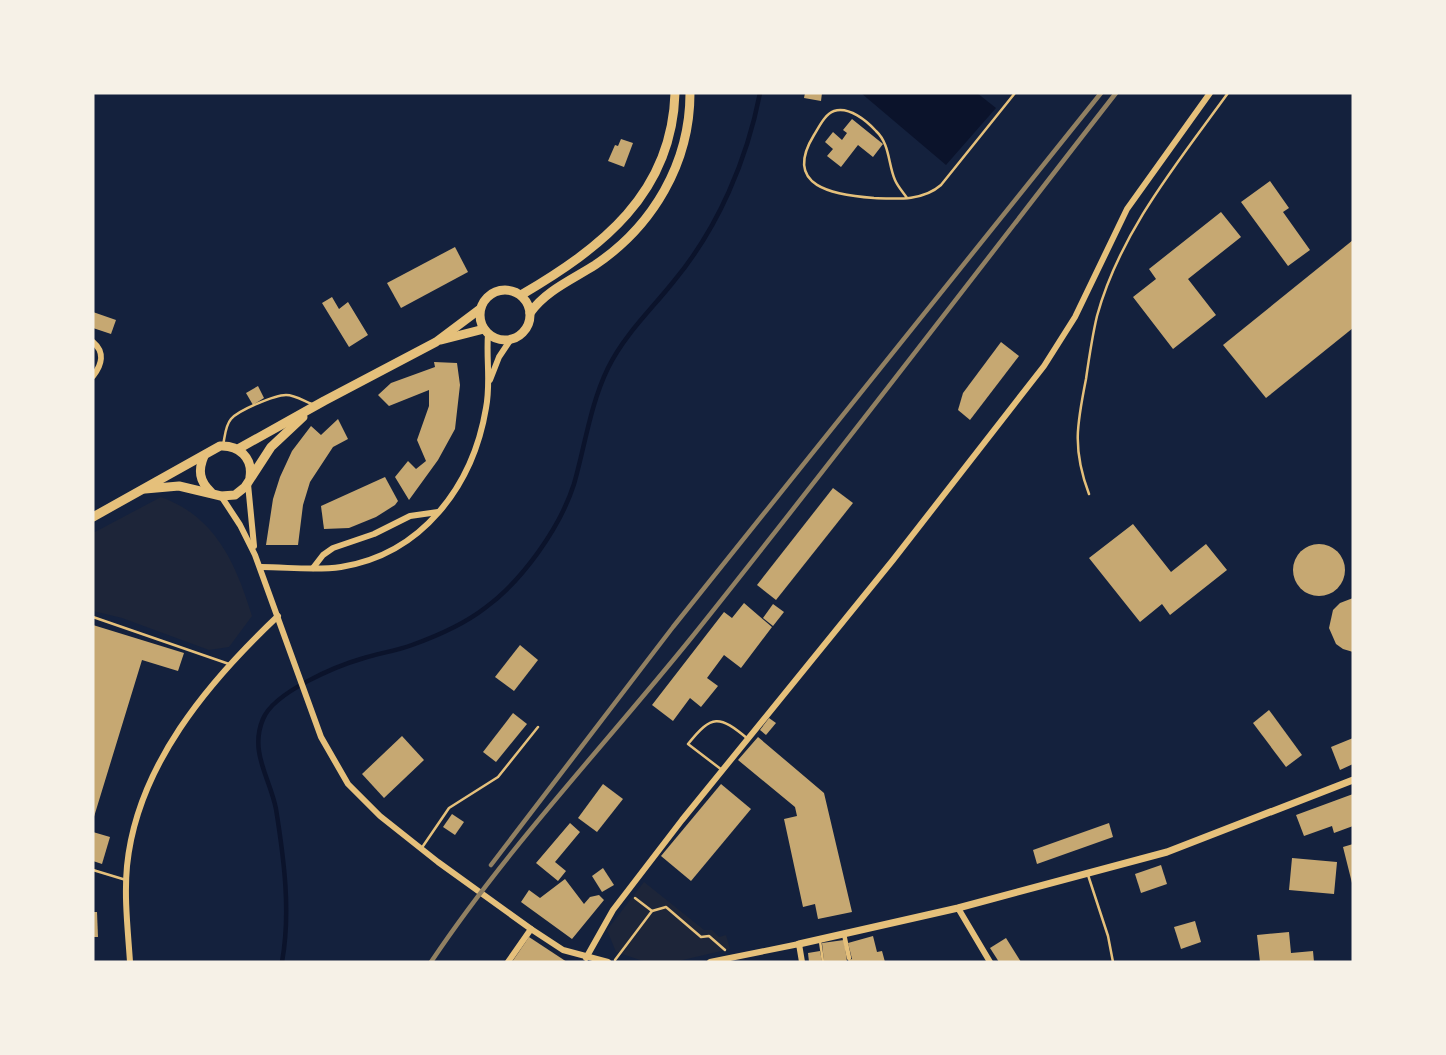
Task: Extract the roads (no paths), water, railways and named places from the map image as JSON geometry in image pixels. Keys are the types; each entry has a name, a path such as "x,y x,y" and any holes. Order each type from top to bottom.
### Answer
{"main road":[{"path":"522,295 599,242 639,201 654,177 666,149 673,120 674,93"},
{"path":"530,313 522,295 505,289 497,290 483,301 479,316 486,331 503,340 511,339 523,332 530,313 548,295 620,246 650,212 670,183 688,127 690,93"},
{"path":"238,449 436,342 480,309"},
{"path":"436,342 486,331"},
{"path":"145,489 172,486 235,495 276,441 319,403"},
{"path":"93,517 204,456 212,449 223,446 238,449 249,463 249,480"},
{"path":"204,456 200,476 204,486 216,494"}],"street":[{"path":"586,958 609,916 627,892 893,560 1050,358 1075,317 1127,209 1210,93"},
{"path":"261,567 313,568 347,565 395,549 415,537 438,512 466,472 475,452 486,408 489,381 486,331"},
{"path":"489,381 499,357 511,339"},
{"path":"93,342 99,349 101,359 93,376"},
{"path":"249,480 249,511 256,555"},
{"path":"216,494 240,525 256,555 317,724 333,760 348,784 373,810 421,849 507,913 560,948 586,958 608,962"},
{"path":"313,568 323,555 333,548 374,534 410,516 438,512"},
{"path":"130,962 126,880 134,830 159,764 180,729 229,664 278,616"},
{"path":"710,962 736,960 958,908 1179,848 1353,780"},
{"path":"958,908 990,962"},
{"path":"508,962 531,929"},
{"path":"844,934 849,958"},
{"path":"799,944 802,962"}],"lane":[{"path":"907,198 895,180 884,141 877,132 860,118 845,111 836,110 829,113 805,150 803,165 808,177 833,192 860,197 907,198 930,192 941,185 1015,93"},
{"path":"1088,494 1079,460 1076,430 1097,317 1104,296 1144,212 1228,93"},
{"path":"223,446 228,424 234,417 275,397 294,396 319,403"},
{"path":"93,617 229,664"},
{"path":"722,771 688,744 701,727 711,721 722,720 748,739"},
{"path":"421,849 449,808 498,777 538,727"},
{"path":"93,870 126,880"},
{"path":"1088,873 1108,936 1113,962"},
{"path":"820,939 823,962"}],"waterway":[{"path":"282,962 286,924 285,885 276,809 259,754 259,731 263,719 279,699 307,681 352,662 421,642 468,620 499,597 526,569 568,501 597,396 614,356 690,260 729,192 747,143 760,93"}],"railway":[{"path":"491,865 673,627 1101,93"},
{"path":"431,962 524,837 746,569 1116,93"}]}
